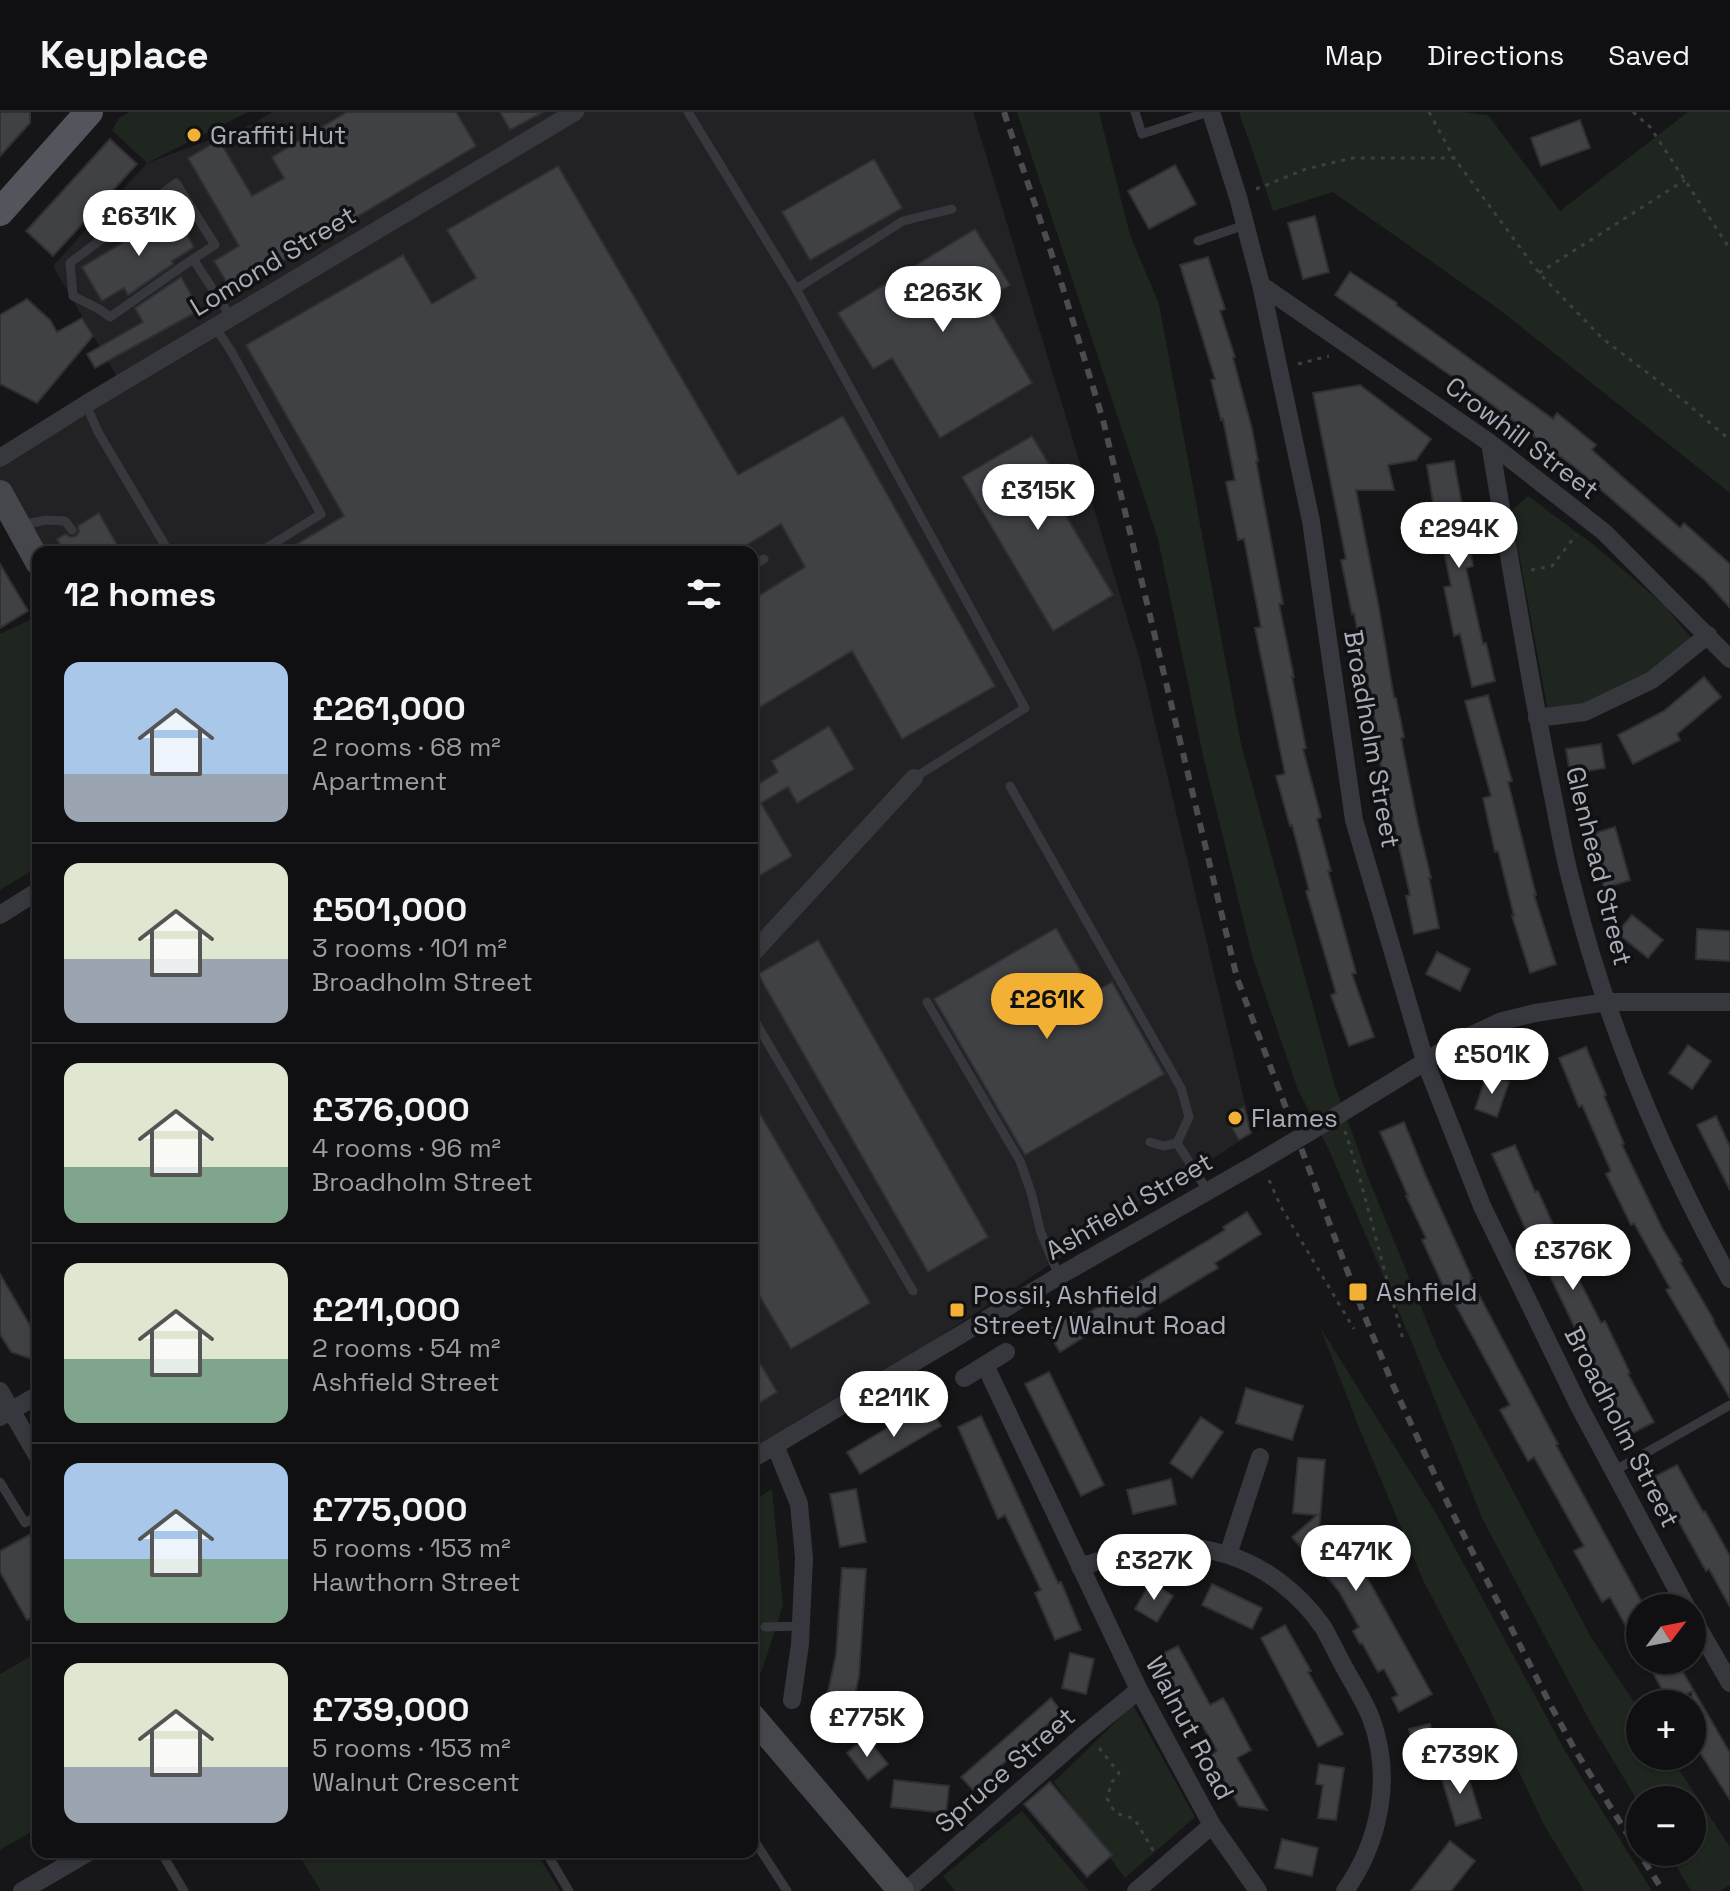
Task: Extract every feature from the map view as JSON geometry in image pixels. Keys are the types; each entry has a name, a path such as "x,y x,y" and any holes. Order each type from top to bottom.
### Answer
{"main road":[{"path":"0,212 89,112"},
{"path":"0,493 32,551"},
{"path":"758,1723 904,1891"}],"street":[{"name":"Lomond Street","path":"0,458 575,112"},
{"name":"Broadholm Street","path":"1210,112 1238,197 1261,285 1311,521 1354,820 1425,1061 1482,1206 1579,1406 1680,1594"},
{"name":"Crowhill Street","path":"1261,285 1490,443 1604,532 1730,659"},
{"name":"Glenhead Street","path":"1490,443 1537,718 1572,886 1607,1002 1650,1116 1730,1279"},
{"path":"1537,718 1585,712 1652,680 1708,635"},
{"path":"758,946 914,778"},
{"path":"0,915 32,895"},
{"name":"Ashfield Street","path":"758,1455 1459,1041 1502,1021 1607,1002 1730,1002"},
{"path":"964,1378 1006,1352"},
{"name":"Walnut Road","path":"985,1365 1139,1690 1212,1825 1258,1891"},
{"path":"0,1391 6,1413 32,1449"},
{"path":"6,1413 32,1398"},
{"path":"775,1445 799,1504 804,1558 801,1626 792,1700"},
{"path":"1228,1555 1260,1457"},
{"path":"1080,1567 1135,1549 1162,1545 1193,1547 1228,1555 1271,1577 1300,1599 1323,1627 1371,1718 1382,1779 1380,1809 1371,1844 1345,1891"},
{"path":"1706,1641 1730,1683"},
{"name":"Spruce Street","path":"904,1891 1139,1690"},
{"path":"1136,1891 1212,1825"},
{"path":"22,1891 79,1858"}],"lane":[{"path":"688,112 796,289 1025,708 914,778"},
{"path":"1135,112 1142,134 1210,112"},
{"path":"176,183 215,245 193,259 110,317 73,296 70,263 176,183"},
{"path":"796,289 903,221 952,209"},
{"path":"1198,241 1245,225"},
{"path":"193,259 231,317"},
{"path":"215,327 321,514 270,546"},
{"path":"86,404 98,432 165,546"},
{"path":"18,525 46,520 65,521 72,530"},
{"path":"758,562 764,559"},
{"path":"1010,786 1181,1088 1189,1117 1177,1143"},
{"path":"927,1002 1020,1161 1041,1233 1059,1276"},
{"path":"758,1026 913,1291"},
{"path":"1150,1142 1163,1146 1177,1143"},
{"path":"1177,1143 1207,1190"},
{"path":"1614,1471 1730,1405"},
{"path":"0,1482 25,1523 32,1519"},
{"path":"765,1627 801,1626"},
{"path":"758,1846 787,1891"},
{"path":"165,1858 184,1891"},
{"path":"550,1858 569,1891"}],"path":[{"path":"1429,112 1454,158 1539,273 1602,338 1730,440"},
{"path":"1633,112 1650,127 1730,249"},
{"path":"1238,197 1306,169 1352,158 1454,158"},
{"path":"1539,273 1685,180"},
{"path":"1279,370 1354,349"},
{"path":"1512,573 1552,566 1588,520"},
{"path":"1338,1115 1360,1179 1404,1343"},
{"path":"1259,1162 1281,1207 1354,1329"},
{"path":"1086,1733 1119,1773 1112,1782 1107,1798 1112,1810 1134,1818 1164,1867"}],"shaded area":[{"path":"130,112 248,112 147,163 112,130 119,118"},
{"path":"272,112 973,112 1140,660 1252,1133 758,1455 758,546 34,546 0,493 0,458 120,382 53,266 147,163 253,124"},
{"path":"1017,112 1099,112 1130,235 1159,304 1241,744 1334,1083 1368,1177 1440,1354 1591,1637 1626,1690 1626,1770 1679,1770 1690,1786 1629,1786 1593,1727 1483,1520 1413,1345 1329,1150 1298,1090 1253,959 1204,760 1158,539"},
{"path":"1239,112 1462,112 1488,115 1560,211 1688,112 1730,112 1730,493 1496,307 1333,192 1273,211"},
{"path":"1528,496 1594,545 1664,605 1692,639 1653,674 1594,702 1548,712 1511,511"},
{"path":"32,619 32,871 0,890 0,634"},
{"path":"1320,1327 1436,1513 1565,1751 1626,1849 1626,1866 1636,1866 1652,1891 1584,1891 1544,1825 1481,1691 1423,1580"},
{"path":"772,1489 783,1605 761,1673 758,1669 758,1498"},
{"path":"32,1655 32,1831 0,1850 0,1674"},
{"path":"1133,1705 1195,1817 1125,1878 1054,1782"},
{"path":"1022,1811 1089,1891 955,1891 943,1876"},
{"path":"1706,1811 1730,1847 1730,1885 1720,1891 1691,1891 1676,1866 1706,1866"},
{"path":"301,1858 540,1858 560,1891 321,1891"}],"building":[{"path":"0,112 30,112 30,123 0,156"},
{"path":"347,112 456,112 476,146 232,291 214,261 239,246 188,158 219,140 252,196 284,178 272,157"},
{"path":"500,112 543,112 510,130"},
{"path":"1580,120 1590,148 1541,166 1531,138"},
{"path":"110,139 137,164 53,256 26,231"},
{"path":"874,159 902,208 810,260 782,212"},
{"path":"1175,165 1196,204 1149,229 1128,191"},
{"path":"558,166 738,475 843,416 995,686 902,739 852,651 758,708 758,596 805,567 781,524 745,546 294,546 344,516 246,345 403,255 432,304 476,278 447,230"},
{"path":"174,212 194,247 128,295 124,288 102,301 82,267"},
{"path":"1315,216 1329,272 1303,279 1288,223"},
{"path":"975,229 1010,285 984,301 1032,383 940,438 892,358 873,369 838,313"},
{"path":"1208,257 1225,309 1220,311 1235,357 1252,429 1283,604 1279,604 1306,748 1303,749 1321,817 1317,819 1331,871 1328,871 1356,973 1352,974 1374,1037 1349,1046 1331,995 1336,993 1276,776 1285,774 1255,628 1261,627 1244,539 1238,540 1226,482 1235,480 1223,419 1211,380 1215,379 1180,265"},
{"path":"1350,272 1397,303 1553,419 1557,413 1596,445 1592,450 1680,528 1684,523 1730,564 1730,608 1706,581 1577,469 1490,403 1335,295"},
{"path":"181,277 200,310 95,368 87,354 143,322 135,308"},
{"path":"27,299 50,320 57,332 82,318 93,336 37,403 0,384 0,315"},
{"path":"1360,385 1431,439 1416,460 1388,465 1394,490 1356,490 1439,928 1414,934 1406,896 1410,895 1390,815 1379,756 1382,756 1341,560 1346,559 1313,393"},
{"path":"1032,436 1076,510 1066,516 1113,595 1053,631 962,477"},
{"path":"1454,461 1473,566 1466,568 1483,644 1486,643 1495,681 1472,687 1460,634 1454,636 1444,587 1451,586 1427,465"},
{"path":"99,513 118,546 61,546 57,539 66,534 76,536 78,526"},
{"path":"0,564 28,611 0,628"},
{"path":"1704,677 1721,697 1677,734 1680,740 1633,764 1618,735 1664,711"},
{"path":"1488,695 1512,781 1508,782 1534,895 1556,964 1530,973 1512,916 1498,851 1495,852 1483,798 1491,796 1465,701"},
{"path":"829,726 854,769 797,803 788,787 761,803 792,856 758,876 758,784 778,772 772,761"},
{"path":"1601,744 1605,768 1570,774 1566,749"},
{"path":"1615,827 1630,880 1604,888 1589,835"},
{"path":"1632,915 1663,940 1648,958 1617,933"},
{"path":"1056,928 1093,993 1112,982 1164,1074 1025,1155 934,999"},
{"path":"1697,929 1730,931 1730,961 1696,959"},
{"path":"818,940 988,1237 928,1272 758,974"},
{"path":"1437,952 1470,969 1460,991 1426,974"},
{"path":"1688,1045 1711,1061 1692,1089 1669,1073"},
{"path":"1586,1047 1622,1145 1663,1230 1730,1351 1730,1398 1666,1290 1670,1288 1634,1223 1631,1225 1606,1174 1611,1171 1559,1058"},
{"path":"1487,1075 1509,1082 1497,1117 1475,1109"},
{"name":"Flames","path":"1244,1107 1251,1133 1239,1140 1226,1117"},
{"path":"758,1110 870,1303 791,1349 758,1293"},
{"path":"1716,1116 1730,1147 1730,1190 1697,1125"},
{"path":"1404,1122 1470,1278 1637,1594 1626,1594 1626,1626 1610,1597 1602,1602 1574,1551 1584,1546 1534,1457 1528,1461 1500,1410 1510,1405 1445,1290 1380,1132"},
{"path":"1515,1145 1567,1256 1601,1323 1605,1321 1628,1374 1654,1422 1631,1434 1606,1385 1603,1386 1534,1248 1492,1154"},
{"path":"1247,1212 1261,1234 1215,1263 1218,1268 1109,1334 1103,1325 1060,1352 1047,1330 1074,1313 1078,1319 1225,1230 1223,1227"},
{"path":"0,1274 32,1329 32,1359 11,1352 0,1334"},
{"path":"758,1360 777,1392 758,1403"},
{"path":"1049,1372 1104,1485 1081,1496 1025,1384"},
{"path":"1246,1388 1303,1406 1292,1440 1236,1423"},
{"path":"928,1404 941,1426 860,1474 847,1452"},
{"path":"981,1416 1081,1630 1055,1640 1035,1593 1041,1590 1005,1515 998,1519 958,1427"},
{"path":"1201,1417 1223,1432 1192,1478 1170,1463"},
{"path":"1298,1458 1325,1460 1319,1531 1360,1577 1365,1574 1432,1694 1399,1712 1392,1698 1398,1695 1384,1669 1378,1672 1360,1644 1353,1631 1359,1627 1339,1591 1292,1537 1317,1515 1293,1513"},
{"path":"1677,1465 1730,1556 1730,1607 1709,1569 1706,1571 1654,1477"},
{"path":"1171,1479 1176,1504 1133,1514 1127,1490"},
{"path":"856,1489 866,1542 840,1547 830,1494"},
{"path":"32,1533 32,1617 27,1620 0,1572 0,1551"},
{"path":"842,1568 866,1569 859,1676 847,1730 821,1724 836,1655"},
{"path":"1151,1582 1173,1596 1157,1622 1135,1609"},
{"path":"1212,1584 1262,1608 1252,1629 1202,1605"},
{"path":"1285,1625 1343,1734 1318,1747 1261,1638"},
{"path":"1178,1646 1210,1705 1223,1698 1228,1706 1251,1750 1237,1758 1267,1810 1239,1806 1226,1784 1211,1755 1217,1751 1202,1725 1197,1728 1158,1656"},
{"path":"1070,1653 1094,1659 1086,1694 1062,1688"},
{"path":"1654,1674 1684,1674 1693,1690 1662,1690"},
{"path":"1051,1698 1062,1712 973,1790 961,1777"},
{"path":"1706,1712 1730,1753 1730,1800 1706,1762"},
{"path":"1430,1724 1437,1755 1416,1760 1409,1729"},
{"path":"866,1737 888,1764 868,1780 847,1753"},
{"path":"1319,1764 1344,1768 1336,1820 1318,1818 1323,1785 1316,1784"},
{"path":"1465,1766 1481,1818 1456,1826 1440,1773"},
{"path":"894,1780 949,1786 946,1813 891,1807"},
{"path":"1050,1782 1112,1855 1087,1877 1024,1804"},
{"path":"1282,1839 1318,1848 1312,1876 1275,1868"},
{"path":"1450,1841 1475,1861 1451,1891 1411,1891"}],"railway":[{"path":"1004,112 1103,420 1237,978 1361,1307 1450,1508 1575,1750 1663,1891"}],"place":[{"name":"Graffiti Hut","path":"194,135"},
{"name":"Flames","path":"1235,1118"},
{"name":"Ashfield","path":"1358,1292"},
{"name":"Possil, Ashfield Street/ Walnut Road","path":"957,1310"}]}
